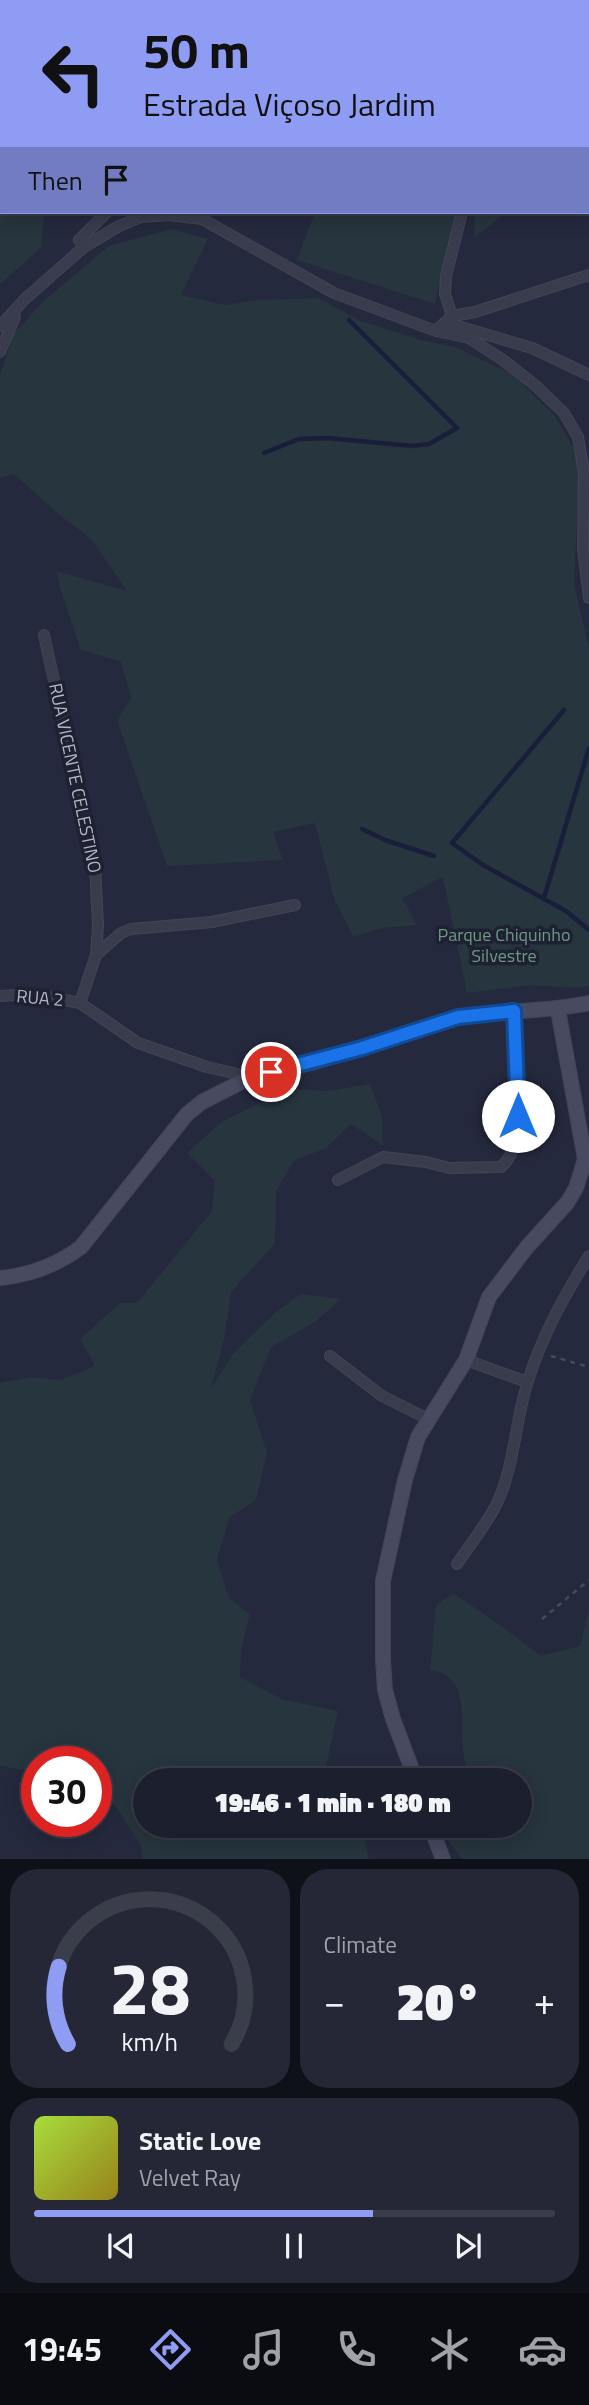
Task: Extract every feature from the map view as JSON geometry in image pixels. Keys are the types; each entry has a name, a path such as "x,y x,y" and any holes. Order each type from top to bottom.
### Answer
{"street":[{"path":"84,247 79,240 105,214"},
{"path":"450,319 445,295 446,276 462,214"},
{"path":"0,326 25,299 84,247 119,226 141,217 169,215 202,219 334,293 436,331 468,338 503,360 536,386 564,413 578,437 584,473 583,549 589,597"},
{"path":"436,331 450,319 589,275"},
{"path":"0,352 25,299"},
{"path":"450,319 532,348 589,375"},
{"name":"RUA VICENTE CELESTINO","path":"44,635 96,865 96,955 80,1003"},
{"path":"96,955 121,933 131,929 212,922 295,905"},
{"name":"RUA 2","path":"0,996 31,994 80,1003"},
{"path":"80,1003 138,1043 206,1067 251,1077"},
{"path":"0,1278 37,1271 65,1259 81,1247 187,1114 202,1102 251,1077 311,1063 458,1017 558,1010 589,1003"},
{"path":"411,1768 385,1690 383,1581 405,1480 418,1437 466,1360 489,1297 527,1247 567,1203 582,1174 584,1159 558,1010"},
{"path":"338,1180 383,1157 426,1162 449,1168 501,1167 508,1162 517,1135 518,1116 514,1011"},
{"path":"457,1564 500,1496 513,1456 527,1382 537,1352 589,1256"},
{"path":"330,1356 382,1396 428,1419"},
{"path":"466,1360 527,1382"},
{"path":"435,1838 443,1859"}],"path":[{"path":"537,1352 589,1367"},
{"path":"542,1619 589,1580"}],"green space":[{"path":"0,214 44,214 41,248 0,284"},
{"path":"314,214 456,214 435,304 297,260"},
{"path":"475,214 504,214 474,238"},
{"name":"Parque Chiquinho Silvestre","path":"171,229 208,239 181,295 225,305 259,300 318,298 361,321 425,341 455,347 512,374 555,416 580,459 574,584 589,648 589,986 579,988 529,985 467,993 443,877 402,898 417,925 382,928 353,937 334,898 315,823 273,832 283,860 167,866 117,720 131,698 121,662 81,650 56,571 127,591 91,539 14,474 0,478 0,375 14,333 47,298 109,246"},
{"path":"370,1084 382,1116 383,1145 351,1124 326,1148 294,1161 276,1191 275,1243 231,1292 224,1339 211,1389 232,1355 276,1312 301,1294 341,1299 315,1322 271,1347 250,1400 267,1453 256,1500 229,1518 217,1560 229,1598 250,1614 241,1651 240,1677 281,1699 338,1711 328,1768 133,1768 133,1833 112,1802 112,1746 21,1746 21,1769 0,1766 0,1383 31,1377 61,1380 95,1366 80,1339 120,1303 137,1303 212,1211 215,1181 187,1153 220,1123 286,1089 328,1091"},
{"path":"453,1593 541,1656 580,1646 589,1608 589,1859 462,1859 446,1838 532,1838 532,1768 467,1768 463,1750 462,1710 457,1688 443,1673 430,1670 436,1605"},
{"path":"136,1838 365,1838 369,1859 143,1859"}],"waterway":[{"path":"264,453 299,439 327,438 413,446 429,444 457,428 349,320"},
{"path":"564,710 452,843 483,865 566,911 589,930"},
{"path":"544,898 589,748"},
{"path":"362,829 385,840 434,856"}],"route":[{"path":"271,1072 362,1048 458,1017 514,1011 519,1083 518,1116"}]}
